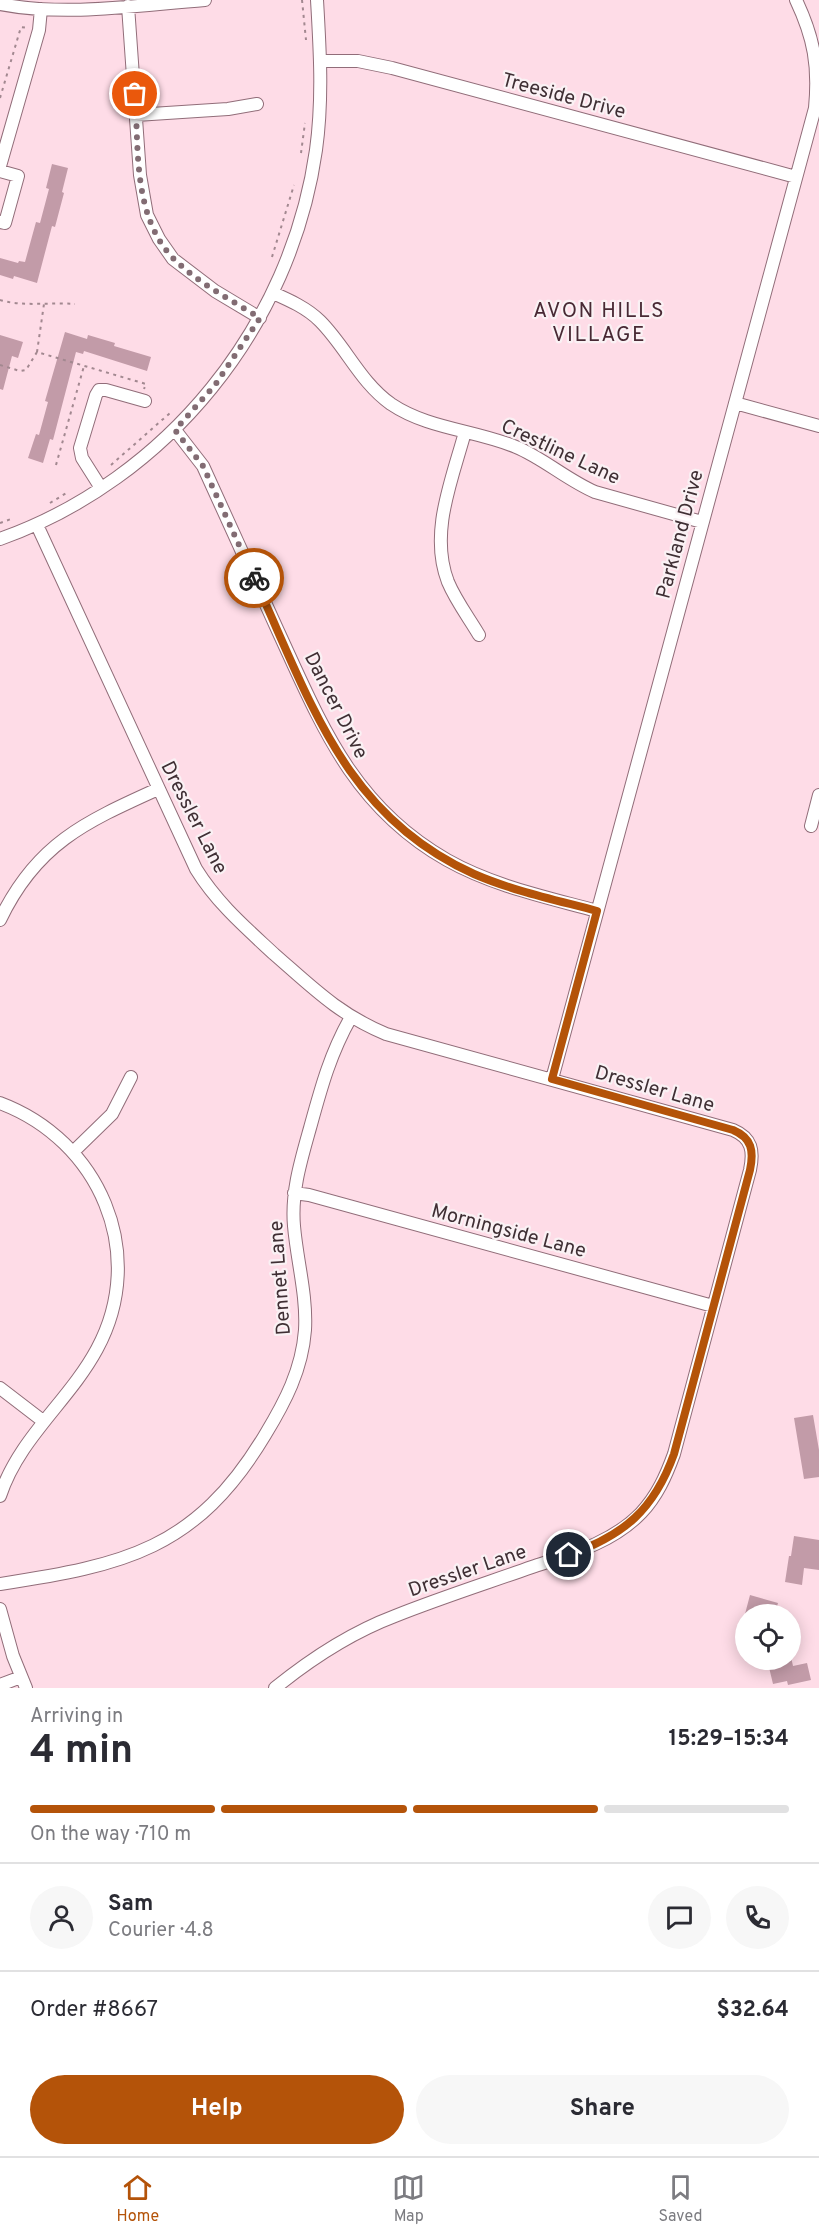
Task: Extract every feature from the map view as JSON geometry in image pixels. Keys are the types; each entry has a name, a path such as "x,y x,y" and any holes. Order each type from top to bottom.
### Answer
{"street":[{"path":"0,4 128,6 205,0"},
{"path":"0,539 38,525 101,488 137,463 175,430 215,385 260,318 292,246 312,173 319,124 320,61 317,0"},
{"name":"Parkland Drive","path":"552,1079 815,108 818,74 811,33 796,0"},
{"path":"0,166 39,30 50,6"},
{"path":"128,6 142,194 147,215 159,239 173,259 191,274 260,318"},
{"name":"Treeside Drive","path":"320,61 358,61 392,68 796,177"},
{"path":"136,116 228,109 257,104"},
{"path":"0,171 18,176 5,223 0,222"},
{"name":"Crestline Lane","path":"273,293 317,318 363,378 390,403 419,419 524,451 562,476 595,492 702,522"},
{"path":"101,488 80,448 96,395 99,390 105,390 143,401"},
{"path":"735,403 819,426"},
{"name":"Dancer Drive","path":"175,430 203,466 327,736 365,793 416,840 465,869 512,888 597,911"},
{"path":"465,432 443,511 442,555 449,583 479,635"},
{"name":"Dressler Lane","path":"38,525 191,859 219,902 304,980 339,1010 386,1034 733,1130 747,1138 752,1145 753,1156 668,1470 650,1503 629,1524 590,1547 360,1630 330,1647 275,1688"},
{"path":"0,920 14,894 39,861 70,832 100,815 158,789"},
{"path":"811,826 819,795"},
{"name":"Dennet Lane","path":"0,1584 102,1566 148,1549 202,1514 244,1469 290,1392 303,1346 304,1293 294,1225 294,1193 328,1061 351,1017"},
{"path":"74,1152 112,1114 131,1077"},
{"path":"0,1103 41,1123 74,1152 92,1178 108,1210 117,1250 117,1285 112,1312 97,1350 19,1454 0,1496"},
{"name":"Morningside Lane","path":"294,1193 309,1195 713,1306"},
{"path":"0,1388 43,1421"},
{"path":"0,1609 23,1683 0,1684"}],"path":[{"path":"302,0 306,41"},
{"path":"0,98 21,27 39,30"},
{"path":"301,159 306,116"},
{"path":"270,264 296,178"},
{"path":"0,300 13,304 27,302 75,304"},
{"path":"0,365 20,371 26,370 37,352 45,304"},
{"path":"37,352 146,384 143,401"},
{"path":"56,465 84,366"},
{"path":"109,466 170,412"},
{"path":"48,504 68,492"},
{"path":"0,523 19,516"}],"building":[{"path":"52,164 68,168 55,227 52,226 37,283 14,276 13,279 0,275 0,258 18,263 19,261 25,262 36,222 40,223 49,189 46,188"},
{"path":"65,332 87,339 88,335 115,343 114,346 151,357 147,371 84,351 83,354 76,352 53,440 50,439 43,463 28,458 36,434 39,435 48,402 45,401"},
{"path":"0,335 23,342 18,358 12,356 3,390 0,389"},
{"path":"813,1415 819,1450 819,1477 804,1479 794,1418"},
{"path":"794,1536 819,1540 819,1570 804,1568 802,1585 785,1582"},
{"path":"750,1595 778,1603 778,1604 748,1604"},
{"path":"807,1663 811,1680 788,1685 787,1681 773,1684 770,1670 801,1670 801,1664"}],"way so far":[{"path":"135,94 142,194 147,215 159,239 173,259 191,274 260,318 215,385 175,430 203,466 254,578"}],"district":[{"name":"AVON HILLS VILLAGE","path":"599,322"}],"route":[{"path":"254,578 327,736 365,793 388,816 433,852 476,875 512,888 597,911 552,1079 733,1130 741,1133 752,1145 753,1156 750,1170 674,1454 663,1483 650,1503 629,1524 602,1542 569,1555"}]}
